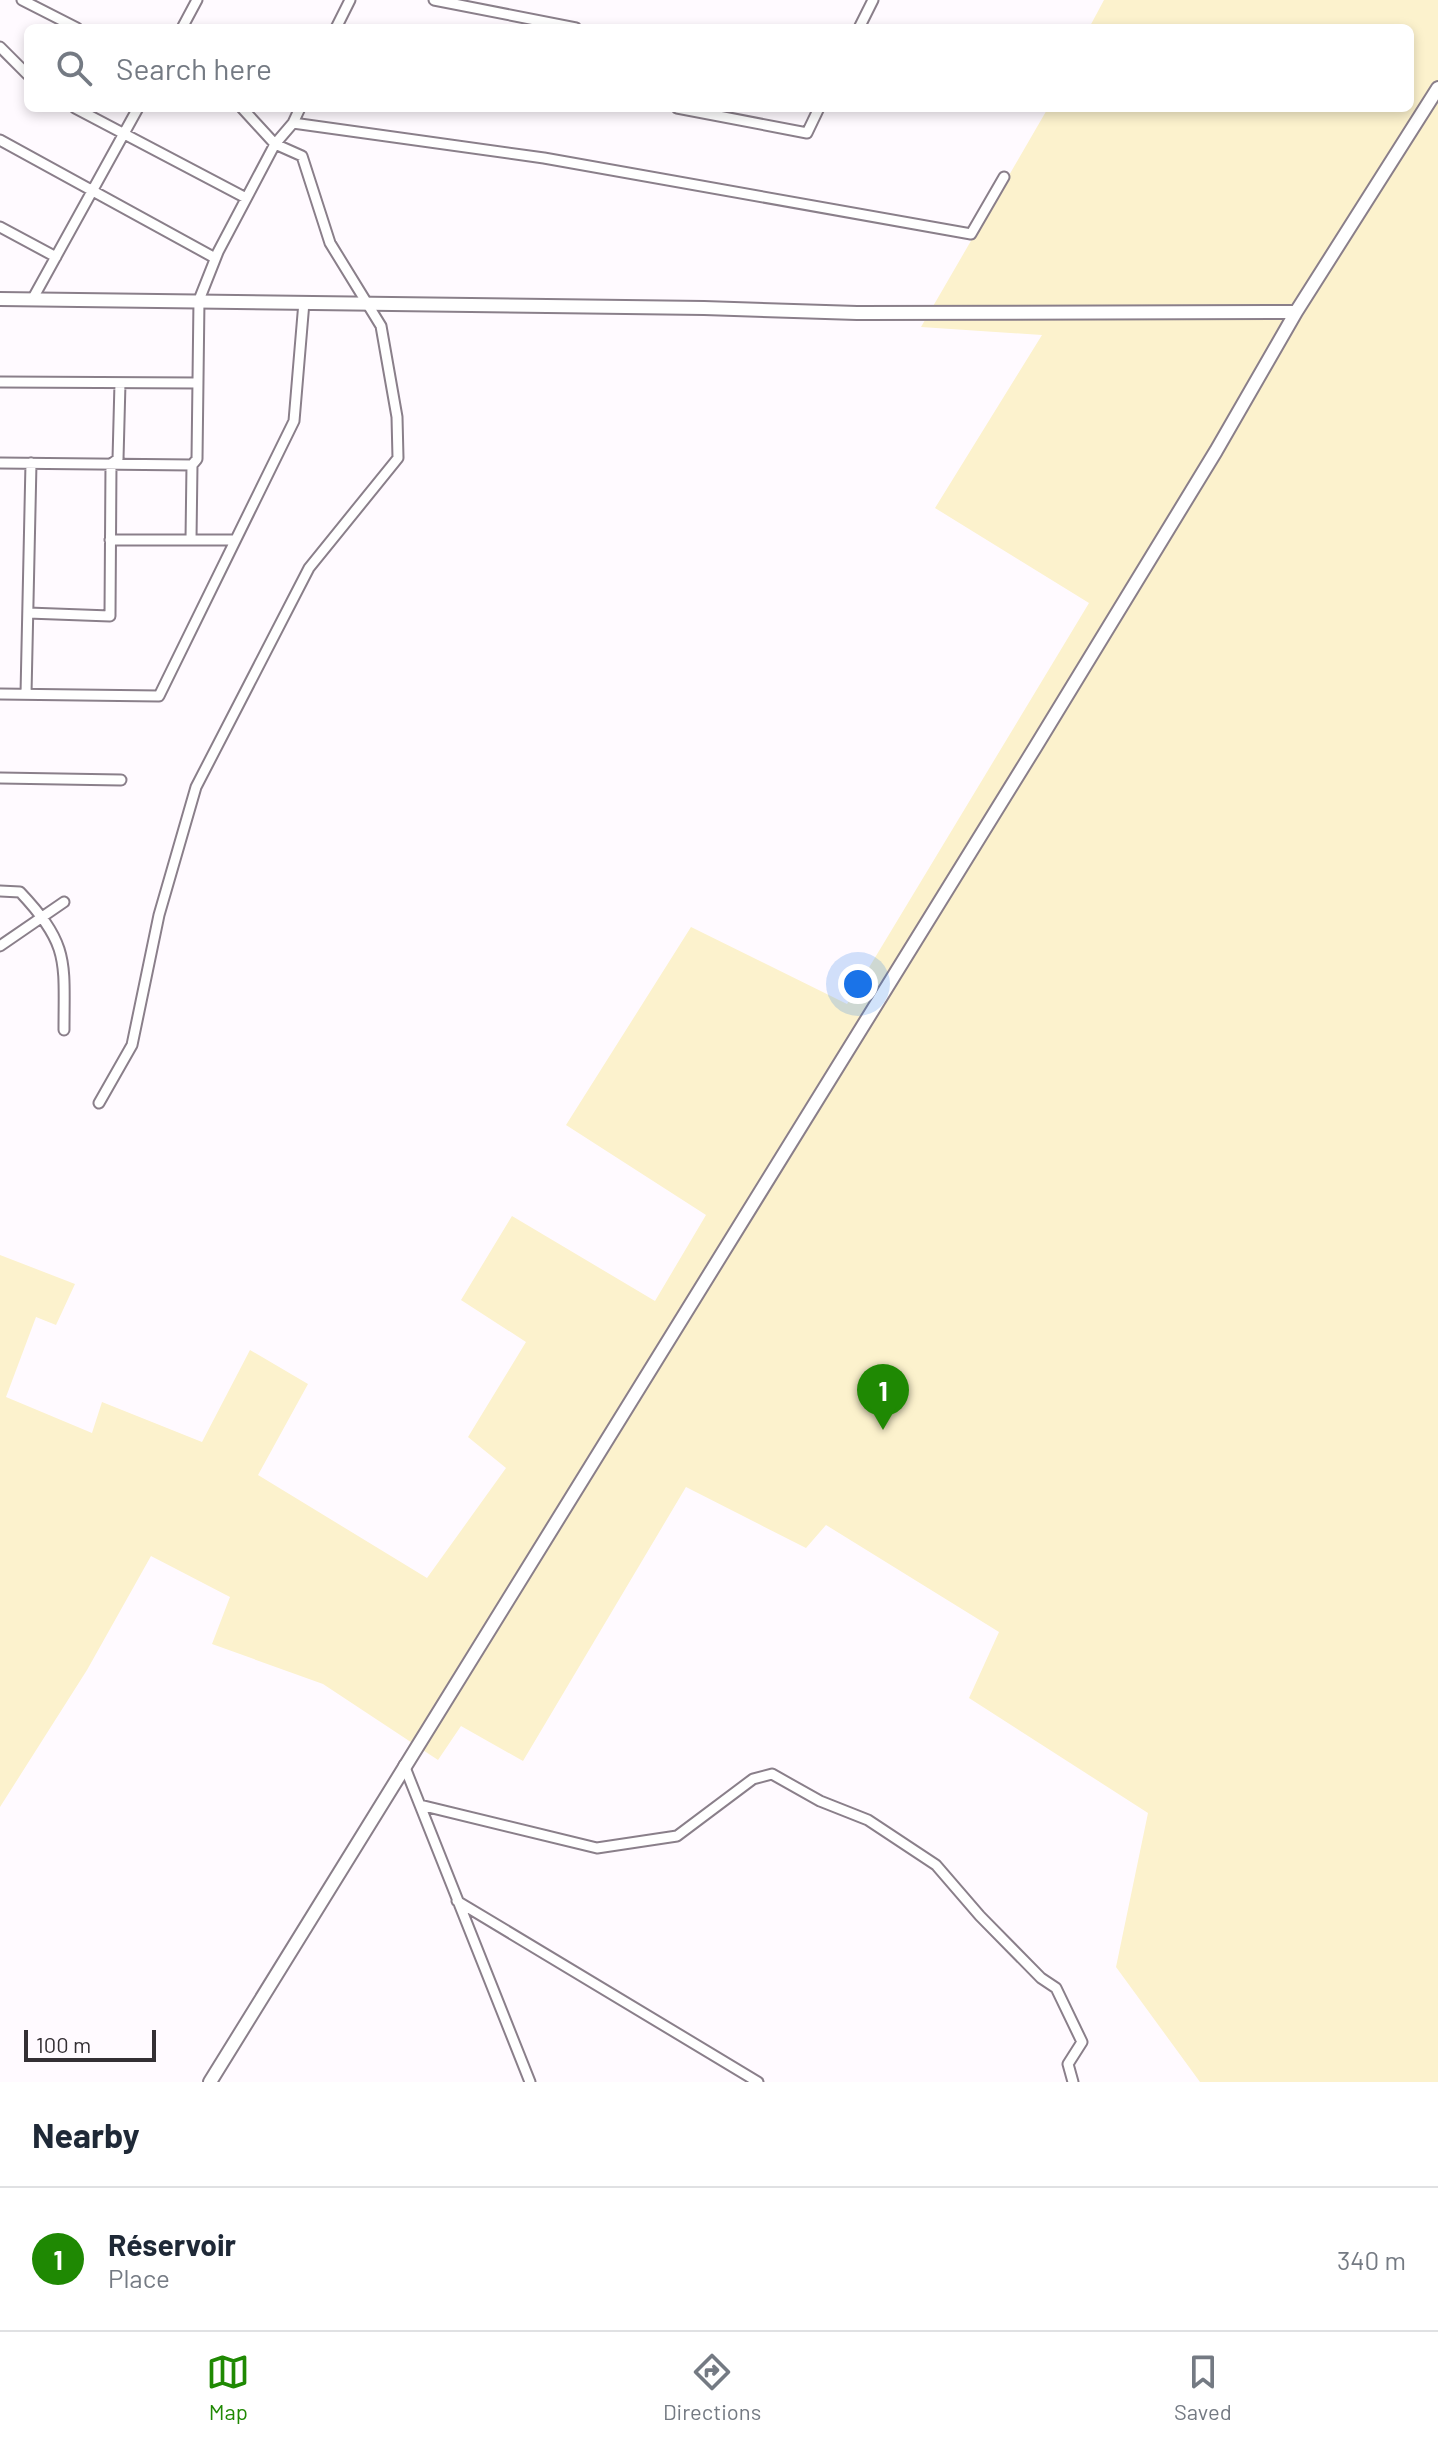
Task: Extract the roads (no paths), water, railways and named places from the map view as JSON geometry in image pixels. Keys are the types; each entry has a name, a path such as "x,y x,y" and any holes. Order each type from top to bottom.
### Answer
{"main road":[{"path":"210,2082 1036,746 1216,451 1296,312 1438,88"},
{"path":"0,299 857,313 1296,312"}],"street":[{"path":"22,0 69,24"},
{"path":"184,24 197,0"},
{"path":"434,0 556,24"},
{"path":"861,24 873,0"},
{"path":"338,24 346,2"},
{"path":"0,47 24,71"},
{"path":"83,112 246,198"},
{"path":"32,300 136,112"},
{"path":"99,1103 132,1045 159,915 196,787 309,568 398,458 391,377 381,326 330,243 302,156 275,144 246,112"},
{"path":"191,539 192,465 197,459 199,300 215,258 246,198 275,144 298,112"},
{"path":"698,112 807,133 817,112"},
{"path":"293,123 544,158 971,234 1004,177"},
{"path":"0,140 215,258"},
{"path":"0,227 56,257"},
{"path":"0,694 159,696 294,421 304,302"},
{"path":"0,382 198,383"},
{"path":"111,464 118,459 120,383"},
{"path":"0,463 192,465"},
{"path":"26,694 31,463"},
{"path":"28,613 110,616 111,464"},
{"path":"110,540 235,540"},
{"path":"0,778 121,780"},
{"path":"0,891 20,892 43,916 64,956 64,1030"},
{"path":"0,946 64,902"},
{"path":"404,1765 530,2082"},
{"path":"420,1805 597,1848 677,1836 753,1779 772,1774 820,1801 868,1820 936,1865 1031,1967 1056,1988 1082,2042 1068,2064 1073,2082"},
{"path":"457,1901 642,2009 758,2082"}],"place":[{"name":"Réservoir","path":"883,1430"}]}
